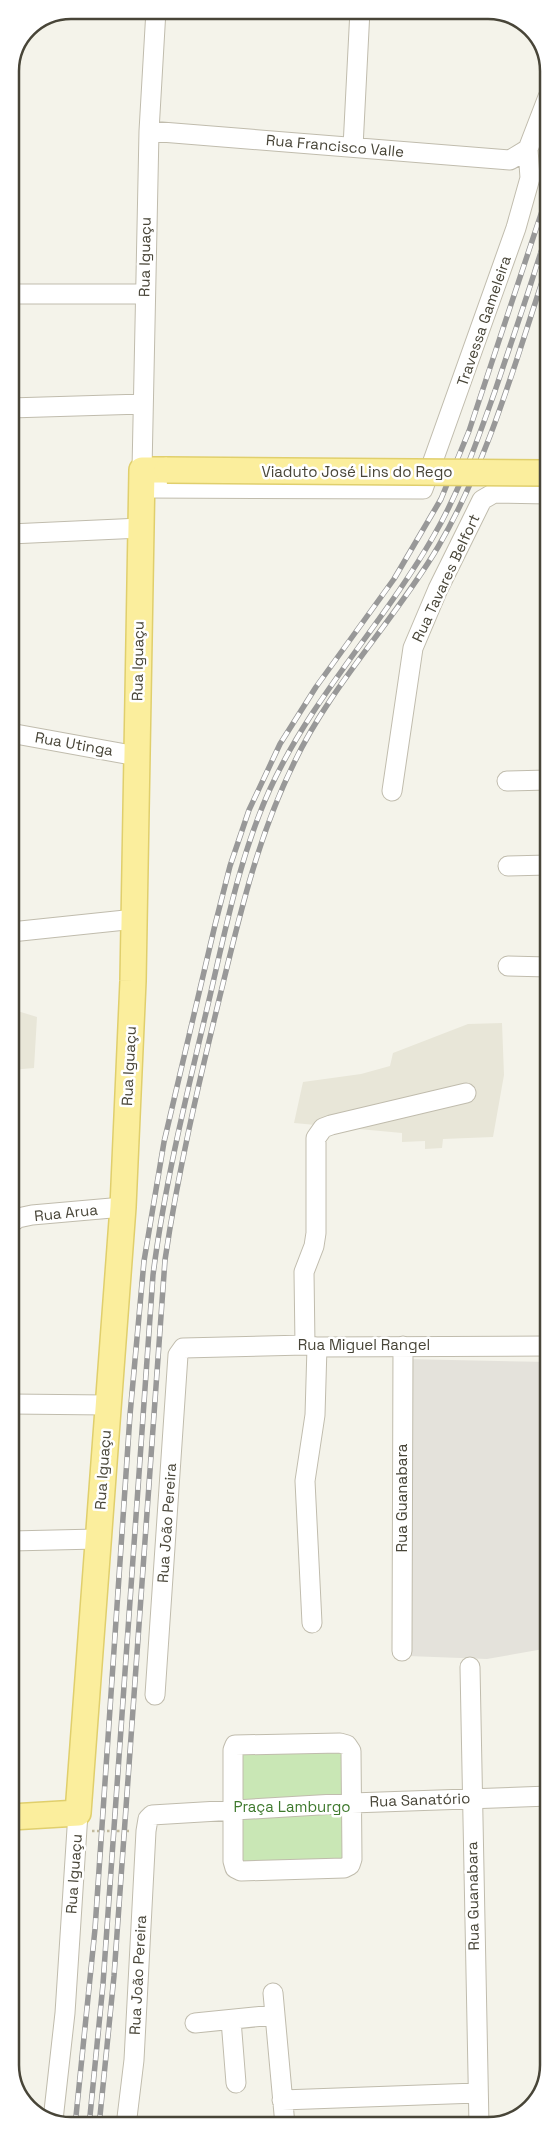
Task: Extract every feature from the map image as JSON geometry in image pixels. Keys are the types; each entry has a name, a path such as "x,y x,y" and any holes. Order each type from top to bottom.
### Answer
{"main road":[{"name":"Viaduto José Lins do Rego","path":"142,479 167,470 540,473"},
{"name":"Rua Iguaçu","path":"78,1822 122,1207 135,919 142,479"},
{"path":"19,1818 78,1822"}],"street":[{"name":"Rua Iguaçu","path":"142,479 144,294 149,131 155,19"},
{"path":"353,147 360,19"},
{"path":"524,152 540,115"},
{"name":"Rua Francisco Valle","path":"149,131 510,160 524,152"},
{"name":"Travessa Gameleira","path":"142,479 423,489 516,228 530,178 524,152"},
{"path":"19,294 144,294"},
{"path":"19,408 143,404"},
{"name":"Rua Tavares Belfort","path":"392,791 408,672 420,629 482,500 494,493 540,494"},
{"path":"19,534 141,528"},
{"name":"Rua Utinga","path":"19,735 137,756"},
{"path":"507,781 540,780"},
{"path":"508,866 540,865"},
{"path":"19,931 135,919"},
{"path":"508,966 540,966"},
{"path":"312,1623 305,1481 315,1415 304,1272 316,1239 315,1150 318,1133 322,1128 331,1125 466,1093"},
{"name":"Rua Arua","path":"19,1218 122,1207"},
{"name":"Rua Miguel Rangel","path":"180,1350 186,1346 540,1346"},
{"name":"Rua Guanabara","path":"402,1651 403,1346"},
{"name":"Rua João Pereira","path":"155,1695 180,1350"},
{"path":"19,1404 107,1405"},
{"path":"19,1542 97,1539"},
{"name":"Rua Guanabara","path":"470,1667 478,2117"},
{"path":"235,1745 347,1745 351,1751 352,1859 350,1865 344,1868 241,1871 235,1868 233,1861 232,1809 233,1750 235,1745"},
{"name":"Rua Sanatório","path":"146,1827 152,1815 158,1813 352,1803 540,1796"},
{"name":"Rua Iguaçu","path":"54,2114 65,2013 78,1822"},
{"name":"Rua João Pereira","path":"127,2117 134,2060 146,1827"},
{"path":"273,1993 284,2117"},
{"path":"195,2023 274,2015"},
{"path":"231,2020 236,2083"},
{"path":"282,2100 477,2094"}],"path":[{"path":"78,1822 146,1827"}],"shaded area":[{"path":"19,1011 37,1017 34,1068 19,1069"},
{"path":"502,1023 504,1075 493,1137 443,1139 442,1148 425,1149 425,1141 402,1142 402,1133 294,1123 303,1082 361,1074 390,1066 393,1053 468,1024"},
{"path":"404,1359 540,1362 540,1650 487,1659 408,1656"}],"green space":[{"name":"Praça Lamburgo","path":"336,1748 344,1754 344,1862 240,1863 241,1754"}],"railway":[{"path":"76,2117 95,1929 130,1415 144,1261 164,1142 215,925 230,866 249,810 280,744 316,687 394,579 441,499 469,431 540,217"},
{"path":"90,2117 103,1984 153,1275 178,1135 228,918 242,865 259,814 287,755 306,723 413,569 452,502 495,391 540,255"},
{"path":"100,2117 114,1976 165,1260 182,1162 211,1032 250,879 269,820 281,791 309,734 326,707 421,574 456,514 487,444 540,289"}]}
